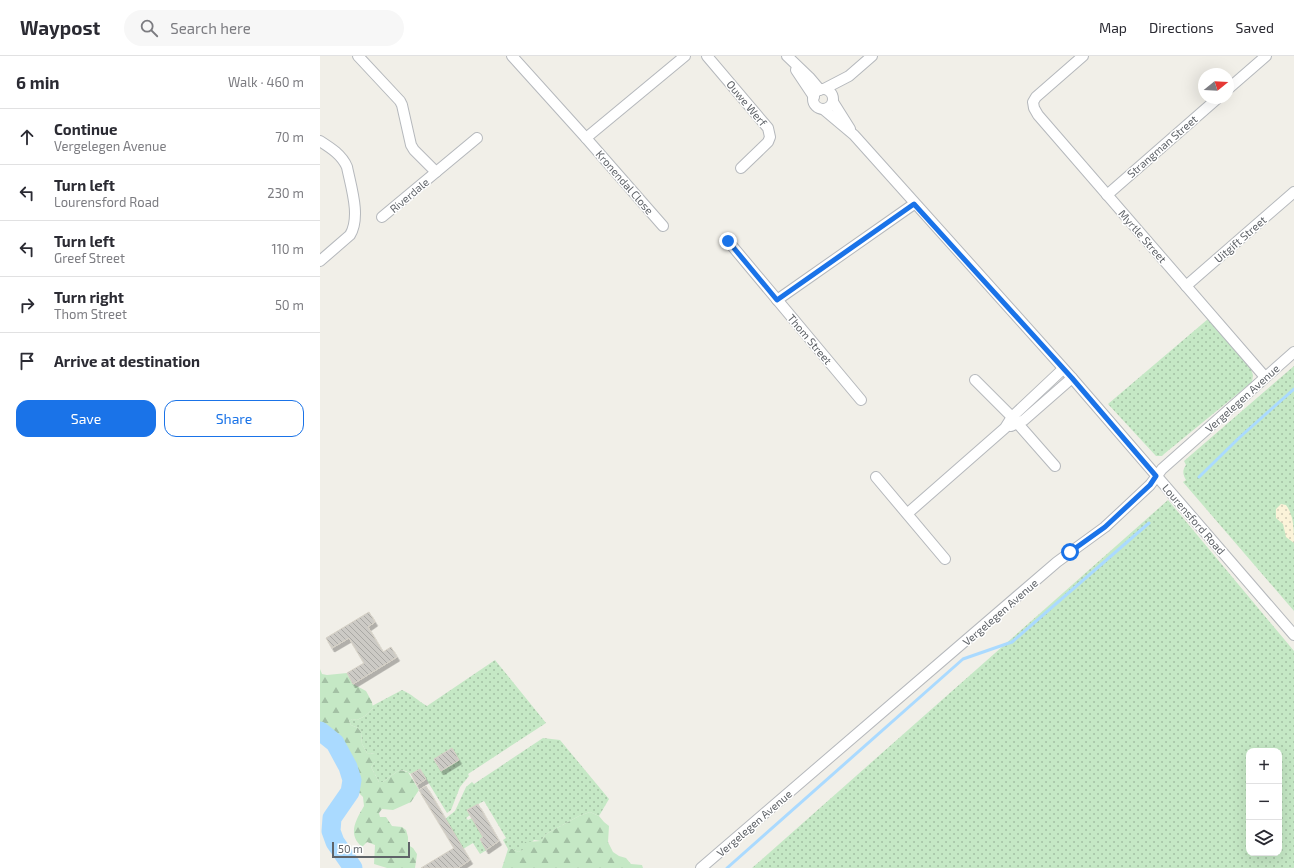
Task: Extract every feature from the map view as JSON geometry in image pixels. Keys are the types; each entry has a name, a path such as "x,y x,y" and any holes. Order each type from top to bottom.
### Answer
{"street":[{"name":"Riverdale","path":"358,56 400,101 411,145 436,172"},
{"name":"Kronendal Close","path":"512,56 663,226"},
{"path":"586,138 684,56"},
{"name":"Ouwe Werf","path":"707,56 768,128 770,133 768,142 741,168"},
{"path":"849,76 829,107 823,109 814,103 819,92 849,76 872,56"},
{"name":"Myrtle Street","path":"1083,56 1041,92 1033,102 1034,108 1038,115 1265,377"},
{"path":"1234,84 1266,56"},
{"path":"788,57 819,92 830,92 833,100"},
{"name":"Lourensford Road","path":"833,100 854,135"},
{"name":"Strangman Street","path":"1107,195 1211,104"},
{"name":"Lourensford Road","path":"823,109 854,135 914,204 1072,378 1294,635"},
{"name":"Riverdale","path":"382,217 477,138"},
{"path":"320,142 336,152 345,162 356,217 353,230 350,235 320,262"},
{"name":"Uitgift Street","path":"1186,286 1294,192"},
{"path":"777,300 914,204"},
{"name":"Thom Street","path":"728,241 861,400"},
{"name":"Vergelegen Avenue","path":"702,868 1057,562 1105,527 1150,485 1156,476 1294,352"},
{"path":"908,514 1014,421 1063,369"},
{"path":"1014,421 1038,408 1072,378"},
{"path":"975,380 1055,466"},
{"path":"876,477 945,559"}],"green space":[{"path":"1208,319 1251,369 1253,375 1252,382 1162,456 1156,456 1108,404"},
{"path":"1294,366 1294,611 1183,482 1186,480 1183,472 1186,465 1184,461"},
{"path":"1168,500 1294,651 1294,868 752,868"},
{"path":"495,660 546,723 468,774 469,776 460,787 451,810 447,813 420,769 411,774 406,771 399,770 383,782 379,782 371,767 375,762 375,754 367,753 362,744 361,732 358,728 351,725 349,721 352,719 357,720 362,718 373,708 372,706 402,690 409,693 427,706","holes":["452,749 459,760 441,771 434,760"]},
{"path":"320,669 322,674 327,675 347,673 353,684 366,691 372,702 373,708 368,714 357,720 352,719 349,721 351,725 358,728 361,732 362,744 367,753 375,754 377,756 371,767 379,782 383,782 399,770 408,772 419,790 411,802 393,810 382,809 379,813 380,817 386,817 392,826 402,827 406,830 408,845 413,848 417,854 415,868 387,868 374,864 375,845 367,842 362,847 357,842 354,827 364,806 363,797 359,793 354,772 349,761 336,739 325,728 320,726"},
{"path":"543,738 560,740 609,799 599,816 590,812 579,816 546,834 541,841 534,840 524,850 518,852 513,849 508,849 503,840 506,838 484,801 467,810 470,815 466,818 468,820 472,818 483,837 480,839 481,842 485,840 490,848 480,854 473,843 463,849 450,826 440,823 455,811 466,787 472,782 474,784"},
{"path":"590,812 599,816 609,826 608,842 613,852 626,858 631,864 642,865 643,868 502,868 508,849 513,849 518,852 523,850 525,842 541,841 546,834 579,816"}],"sand":[{"path":"1281,504 1286,505 1291,513 1294,543 1286,537 1283,524 1276,518 1276,509"}],"building":[{"path":"369,612 375,622 368,627 383,652 391,647 397,657 353,684 347,673 364,663 349,638 332,648 326,638"},
{"path":"452,748 459,760 441,771 434,759"},
{"path":"420,769 426,779 417,785 411,774"},
{"path":"426,786 470,860 458,868 421,868 454,848 419,790"},
{"path":"478,804 499,841 486,850 480,839 483,837 467,810"}],"waterway":[{"path":"1199,477 1240,437 1294,389"},
{"path":"727,868 963,659 1012,642 1149,523"},
{"path":"320,731 335,743 348,767 352,780 350,792 332,818 331,831 335,842 353,868"}],"route":[{"path":"728,241 777,300 914,204 1072,378 1156,476 1150,485 1105,527 1070,552"}]}
